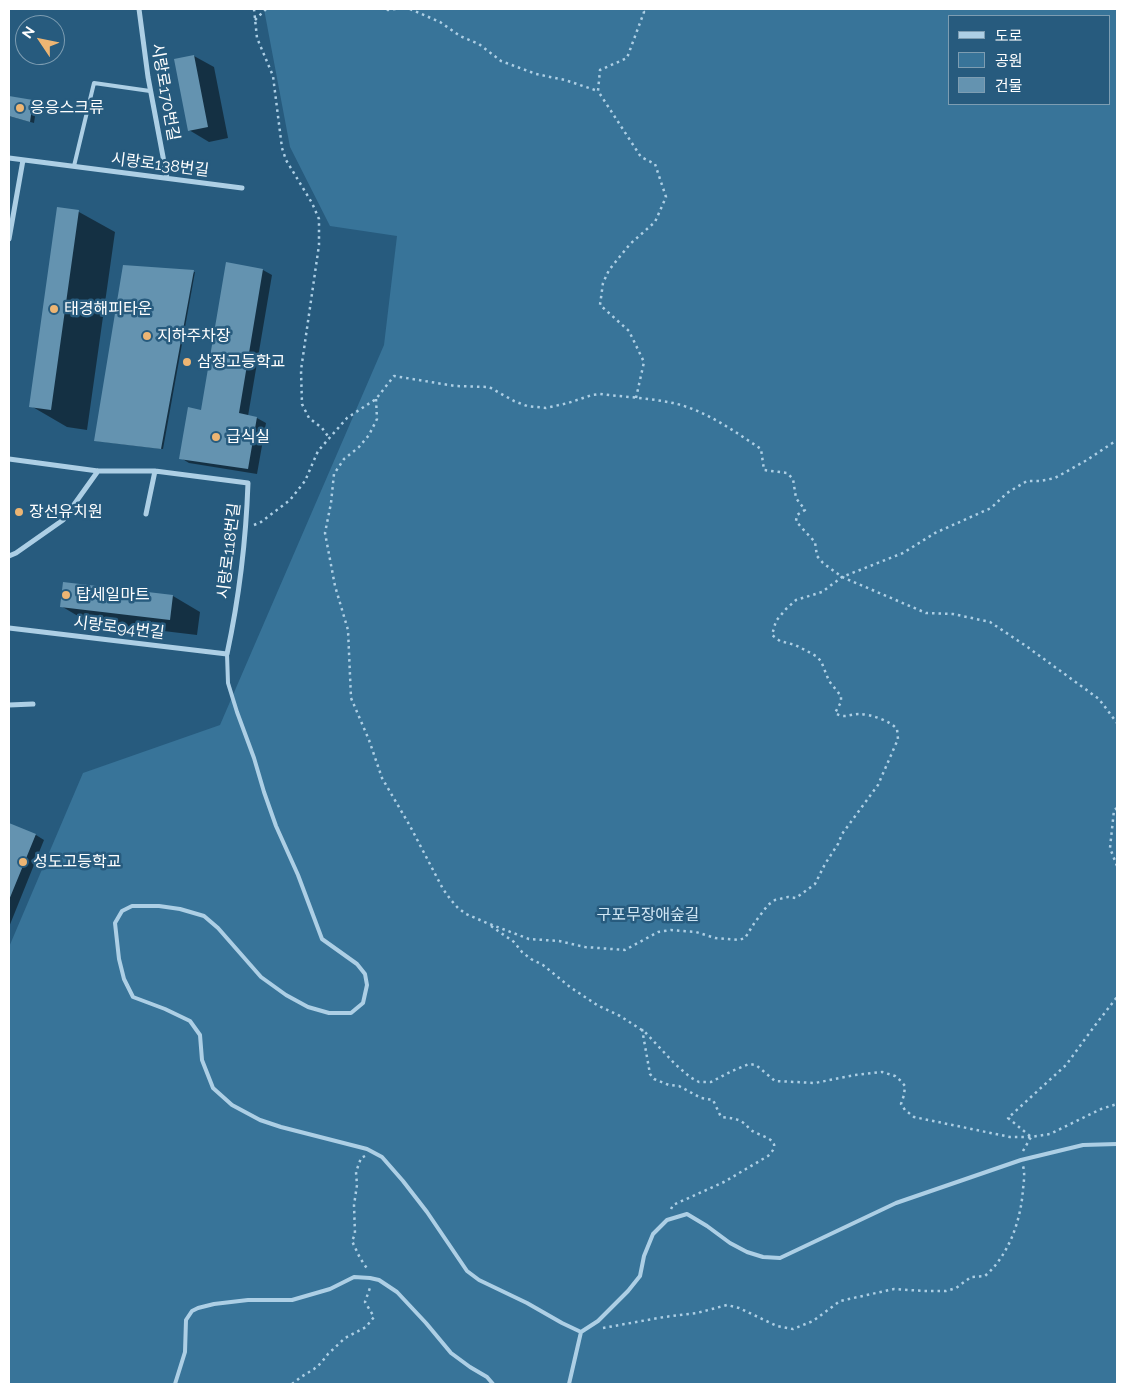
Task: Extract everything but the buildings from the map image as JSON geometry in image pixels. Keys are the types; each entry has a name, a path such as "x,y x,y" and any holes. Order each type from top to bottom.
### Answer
{"street":[{"name":"시랑로170번길","path":"139,9 150,91 167,178"},
{"name":"시랑로138번길","path":"9,158 242,188"},
{"path":"9,239 23,160"},
{"name":"시랑로118번길","path":"9,459 98,471 155,471 248,483 246,529 227,654"},
{"path":"9,556 63,520 98,471"},
{"path":"146,514 155,471"},
{"name":"시랑로94번길","path":"9,628 227,654"},
{"path":"9,705 33,704"}],"lane":[{"path":"74,166 94,83 150,91"},
{"path":"227,654 228,683 276,826 298,875 322,939 357,964 365,974 367,985 363,1003 351,1013 329,1012 308,1007 286,995 261,977 218,928 204,916 180,909 159,906 132,906 122,911 115,923 119,959 124,979 133,998 165,1008 190,1021 200,1035 202,1060 213,1088 232,1105 260,1120 368,1149 382,1157 415,1196 473,1276 527,1302 581,1332"},
{"path":"569,1384 581,1332 598,1321 640,1276 644,1256 653,1234 667,1220 687,1214 747,1252 763,1257 780,1258 896,1203 1021,1160 1083,1146 1117,1144"},
{"path":"175,1384 185,1352 186,1320 192,1311 214,1304 248,1300 292,1300 330,1289 354,1278 380,1280 397,1292 426,1322 451,1353 488,1377 493,1384"}],"path":[{"path":"254,9 257,38 273,76 282,148 286,160 312,203 319,219 319,246 301,370 302,404 309,418 322,428 330,439"},
{"path":"255,20 266,9"},
{"path":"387,9 396,9"},
{"path":"410,9 440,22 460,36 480,44 501,61 536,74 565,80 598,91 641,157 655,164 666,197 655,222 630,244 609,270 603,283 600,305 629,331 644,362 636,398"},
{"path":"598,91 600,70 626,58 643,10"},
{"path":"246,529 261,522 290,500 305,481 318,451 347,418 376,399 394,376 455,386 489,387 527,406 546,408 600,394 673,403 690,408 730,429 761,449 764,470 787,473 793,479 796,498 805,510 797,515 796,521 815,542 817,556 823,563 842,577 926,613 953,614 990,622 1099,699 1117,723"},
{"path":"376,399 377,419 370,435 359,448 344,459 334,474 325,533 335,586 348,630 351,698 369,740 382,778 414,833 443,889 458,908 466,914 529,939 559,941 585,947 625,950 658,932 671,930 696,932 715,938 739,940 745,938 768,905 775,900 788,897 796,898 815,884 842,834 878,785 898,739 897,729 892,724 859,714 838,716 835,713 841,696 829,681 821,661 805,650 772,636 776,621 786,608 796,600 822,592 842,577 903,553 935,533 991,508 1007,493 1028,481 1055,478 1117,440"},
{"path":"1117,808 1114,810 1110,848 1117,866"},
{"path":"487,923 514,942 531,959 543,965 570,987 642,1029 690,1078 699,1082 711,1082 749,1064 756,1065 775,1081 814,1083 882,1072 895,1076 901,1081 904,1086 904,1096 901,1104 914,1117 1010,1137 1031,1137 1050,1134 1101,1109 1117,1104"},
{"path":"1031,1137 1008,1118 1066,1065 1117,997"},
{"path":"642,1029 650,1074 654,1079 669,1085 679,1086 702,1098 713,1100 722,1117 737,1119 751,1130 768,1138 774,1146 768,1156 735,1176 673,1205 666,1218 667,1220"},
{"path":"581,1332 664,1317 696,1314 728,1305 739,1308 777,1326 792,1329 814,1321 840,1301 894,1289 946,1291 956,1288 971,1277 985,1276 990,1272 1010,1242 1016,1225 1024,1183 1024,1170 1020,1156 1031,1137"}],"green space":[{"name":"구포무장애숲길","path":"264,9 1117,9 1117,1384 9,1384 9,947 83,773 220,725 384,345 397,236 330,226 290,147"}],"place":[{"name":"응응스크류","path":"20,108"},
{"name":"태경해피타운","path":"54,309"},
{"name":"지하주차장","path":"147,336"},
{"name":"삼정고등학교","path":"187,362"},
{"name":"급식실","path":"216,437"},
{"name":"장선유치원","path":"19,512"},
{"name":"탑세일마트","path":"66,595"},
{"name":"성도고등학교","path":"23,862"}]}
